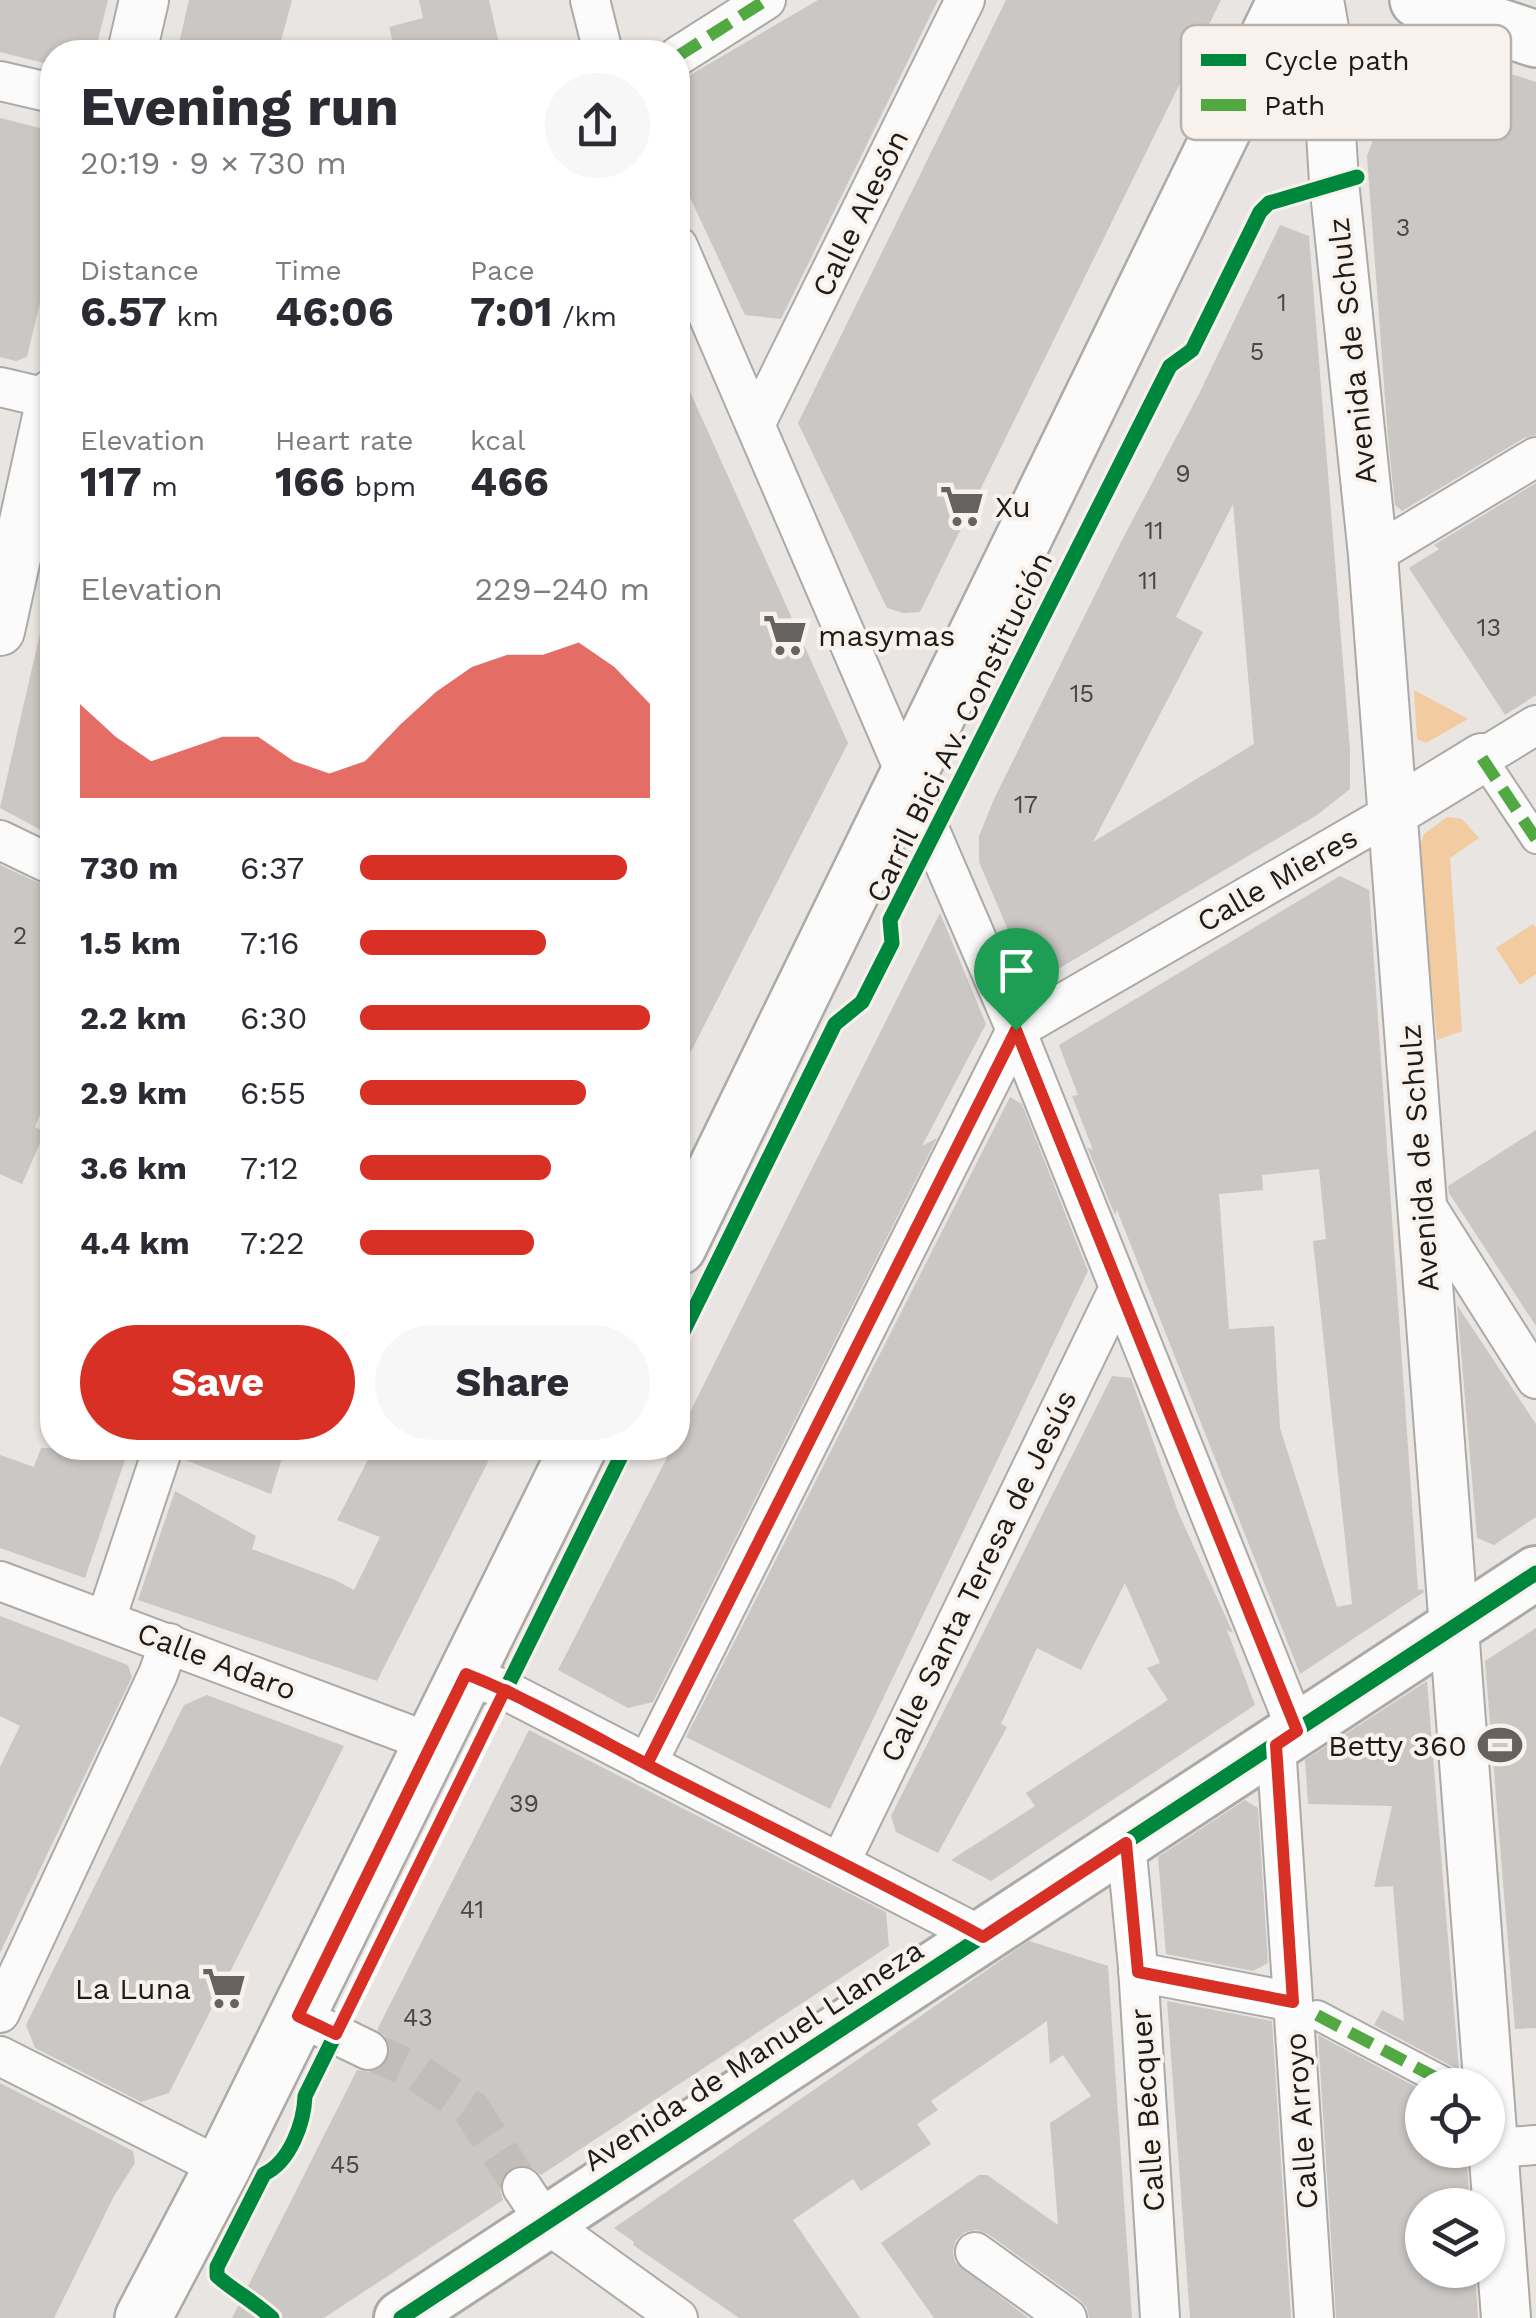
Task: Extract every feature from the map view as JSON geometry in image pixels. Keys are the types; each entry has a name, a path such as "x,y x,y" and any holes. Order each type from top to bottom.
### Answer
{"main road":[{"path":"1418,0 1496,25"},
{"path":"1511,30 1536,38"},
{"path":"692,1181 1248,140"},
{"path":"142,2318 222,2168 572,1460"},
{"name":"Avenida de Manuel Llaneza","path":"401,2318 534,2205 983,1937 1536,1574"}],"street":[{"path":"135,40 144,0"},
{"path":"590,0 600,40"},
{"path":"690,48 766,0"},
{"name":"Calle Alesón","path":"755,425 965,0"},
{"path":"0,81 40,90"},
{"name":"Avenida de Schulz","path":"1330,140 1372,556 1452,1629 1515,2146 1506,2318"},
{"name":"Calle Arroyo","path":"690,274 1016,1030 1286,1738 1305,2009 1314,2318"},
{"path":"0,387 40,395"},
{"path":"0,630 40,451"},
{"path":"1372,556 1536,457"},
{"name":"Calle Mieres","path":"1016,1030 1392,813 1536,724"},
{"path":"1482,758 1536,839"},
{"path":"0,840 40,860"},
{"path":"647,1764 1016,1030"},
{"path":"1422,1199 1536,1379"},
{"name":"Calle Santa Teresa de Jesús","path":"840,1863 1118,1290"},
{"path":"106,1619 160,1460"},
{"name":"Calle Adaro","path":"0,1581 434,1744"},
{"path":"0,2013 169,1643"},
{"path":"466,1674 505,1690 983,1937"},
{"name":"Calle Bécquer","path":"1126,1843 1160,2318"},
{"path":"1138,1972 1305,2009 1418,2068"},
{"path":"298,2016 368,2050"},
{"path":"0,2056 222,2168"},
{"path":"534,2205 678,2318"},
{"path":"975,2252 1067,2318"}],"shaded area":[{"path":"1414,690 1468,719 1426,743 1417,739"},
{"path":"1447,817 1462,819 1479,838 1450,858 1462,1031 1437,1040 1418,851 1424,834"},
{"path":"1533,924 1536,974 1520,985 1496,948"}],"building":[{"path":"0,0 108,0 98,40 40,40 40,62 0,52"},
{"path":"189,0 292,0 281,40 180,40"},
{"path":"419,0 489,0 498,40 392,40 389,27 423,18"},
{"path":"818,0 938,0 781,319 745,315 690,198 690,75"},
{"path":"1006,0 1221,0 1209,25 1181,25 1181,81 920,612 903,613 887,608 798,423"},
{"path":"1511,74 1536,82 1536,435 1524,438 1402,511 1395,505 1388,438 1367,156 1373,140 1511,140"},
{"path":"0,118 40,128 40,302 27,357 16,361 0,357"},
{"path":"1280,225 1309,236 1350,789 1317,815 1043,978 1027,974 979,862 979,836 1121,542 1200,392","holes":["1233,504 1254,744 1093,842 1203,632 1176,617"]},
{"path":"690,392 848,743 690,1053"},
{"path":"1536,483 1536,695 1505,715 1409,568 1439,549 1434,545"},
{"path":"40,633 40,830 0,808"},
{"path":"0,865 40,883 40,1115 35,1127 40,1130 40,1143 22,1184 0,1174"},
{"path":"1340,876 1369,890 1418,1590 1424,1592 1300,1674 1117,1210 1115,1215 1087,1147 1093,1150 1072,1096 1078,1095 1059,1045","holes":["1319,1169 1326,1239 1313,1241 1352,1604 1337,1607 1280,1428 1274,1326 1229,1329 1219,1194 1263,1190 1262,1175"]},
{"path":"940,913 986,1024 922,1146 937,1138 653,1702 628,1708 558,1670 666,1460 690,1460 690,1412"},
{"path":"1010,1097 1022,1104 1088,1271 830,1809 686,1737"},
{"path":"1536,1130 1536,1326 1448,1186"},
{"path":"1457,1305 1536,1424 1536,1517 1494,1545 1477,1538"},
{"path":"1112,1376 1131,1378 1178,1512 1233,1633 1227,1630 1255,1705 991,1881 951,1860 1035,1806 1026,1793 1168,1700 1147,1668 1160,1663 1125,1583 1081,1670 1037,1648 1001,1724 1007,1727 938,1853 896,1832 891,1816"},
{"path":"40,1451 40,1460 125,1460 85,1578 0,1548 0,1455 34,1467"},
{"path":"186,1460 281,1460 271,1494"},
{"path":"368,1460 489,1460 377,1681 138,1600 175,1491 256,1536 252,1549 354,1590 380,1537 337,1520"},
{"path":"0,1616 128,1665 132,1677 0,1953 0,1767 20,1726 0,1716"},
{"path":"1536,1628 1536,2028 1515,2029 1485,1661"},
{"path":"1427,1681 1459,2068 1374,2025 1382,2010 1404,2021 1393,1886 1374,1887 1392,1806 1308,1804 1305,1760"},
{"path":"207,1695 344,1746 169,2093 141,2102 35,2048 26,2025 184,1705"},
{"path":"529,1730 886,1912 889,1946 541,2175 531,2167 510,2168 502,2178 503,2200 324,2318 232,2318 357,2070 371,2072 388,2061 390,2047 377,2030"},
{"path":"1245,1800 1258,1808 1268,1963 1253,1971 1166,1954 1158,1857"},
{"path":"1029,1941 1108,1966 1132,2318 1089,2318 1080,2300 988,2234 976,2230 965,2232 956,2240 955,2262 1028,2318 934,2318 881,2243 979,2175 987,2175 1058,2225 1050,2123 1091,2096 1063,2055 1050,2064 1047,2021 931,2101 938,2110 917,2124 931,2144 861,2191 853,2179 793,2220 860,2318 739,2318 614,2228"},
{"path":"1167,2001 1272,2021 1291,2318 1190,2318"},
{"path":"1318,2035 1405,2081 1405,2168 1467,2168 1469,2188 1405,2188 1405,2288 1476,2288 1478,2318 1336,2318"},
{"path":"0,2083 133,2151 135,2163 114,2196 54,2318 0,2318"}],"tunnel":[{"path":"368,2050 415,2071 471,2109 522,2187"}],"marked path":[{"path":"690,48 766,0"},
{"path":"1482,758 1536,839"},
{"path":"1317,2015 1418,2068"}],"cycle path":[{"name":"Carril Bici Av. Constitución","path":"690,1318 835,1024 862,1002 892,943 890,920 1170,366 1192,350 1260,212 1269,203 1357,177"},
{"path":"272,2318 217,2276 217,2267 264,2174 281,2161 294,2141 305,2096 619,1460"},
{"path":"401,2318 1536,1573"}],"place":[{"name":"Xu","path":"962,506"},
{"name":"masymas","path":"785,635"},
{"name":"Betty 360","path":"1500,1745"},
{"name":"La Luna","path":"224,1988"}],"route":[{"path":"1016,1030 647,1764 505,1690 336,2034 298,2016 466,1674 505,1690 538,1708 647,1764 938,1912 983,1937 1126,1843 1138,1972 1293,2002 1276,1745 1297,1731 1016,1030"}]}
